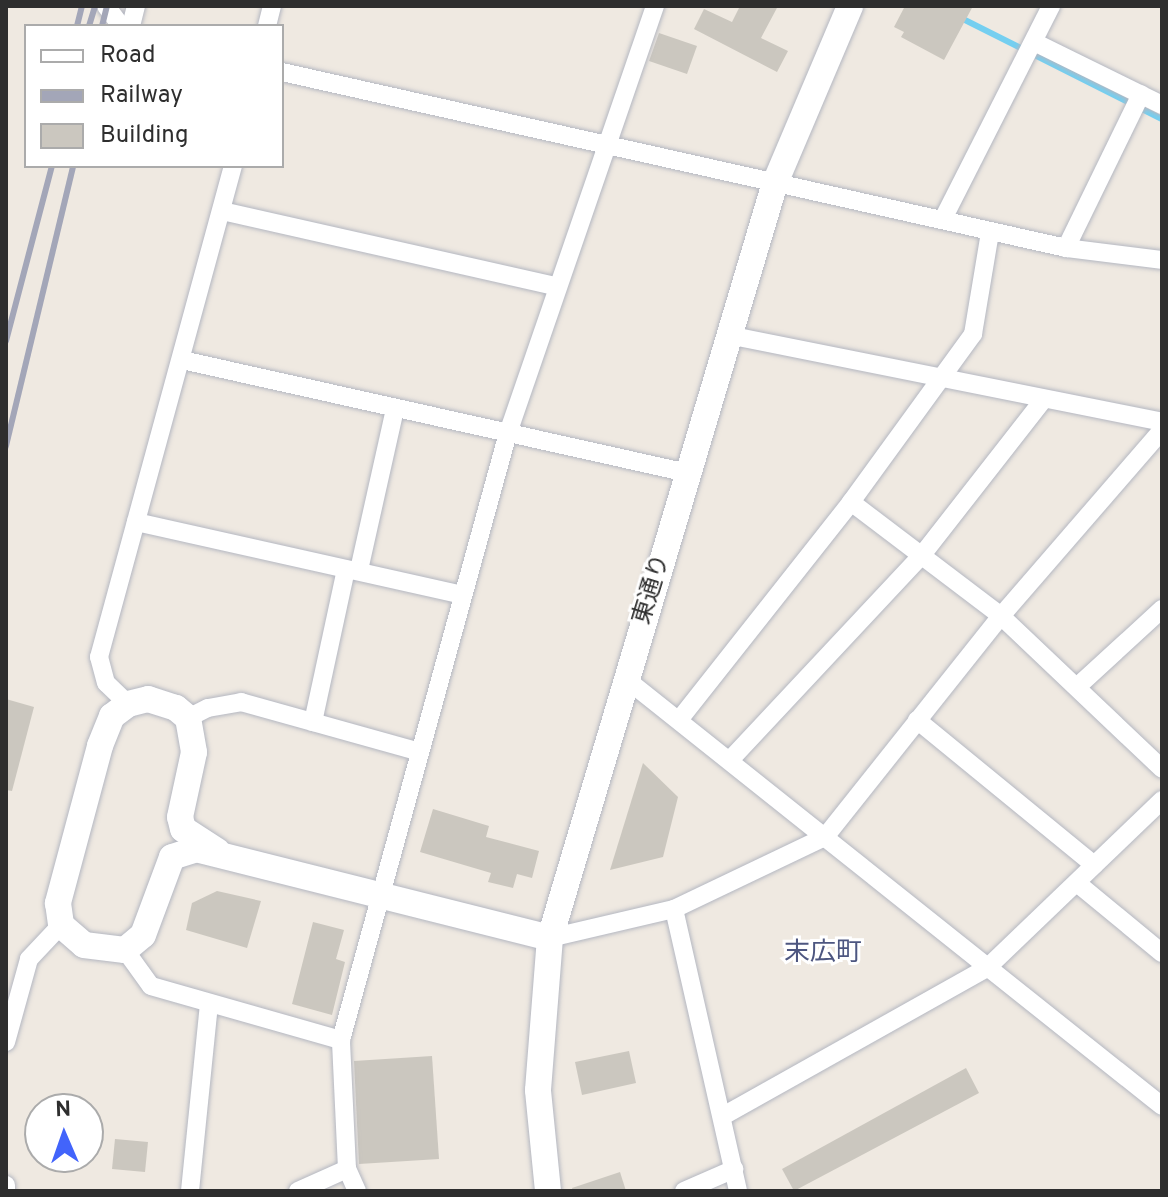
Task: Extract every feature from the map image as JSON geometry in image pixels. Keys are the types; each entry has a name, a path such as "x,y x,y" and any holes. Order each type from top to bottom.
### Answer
{"street":[{"path":"106,6 120,24"},
{"name":"東通り","path":"548,1191 538,1090 550,938 775,183 850,6"},
{"path":"943,219 1051,6"},
{"path":"357,1191 347,1169 341,1040 417,751 508,433 608,144 650,7"},
{"path":"1034,42 1162,105"},
{"path":"284,72 990,232 1066,248 1162,260"},
{"path":"1066,248 1141,94"},
{"path":"128,704 106,683 99,657 233,168"},
{"path":"222,211 558,287"},
{"path":"679,720 851,502 973,334 990,232"},
{"path":"728,335 1162,422"},
{"path":"182,360 688,473"},
{"path":"730,760 922,555 1043,400"},
{"path":"313,722 395,409"},
{"path":"61,925 84,945 125,950 143,935 172,857 196,849 217,851 550,938 674,909 825,837 1001,616 1162,430"},
{"path":"851,502 1001,616 1162,769"},
{"path":"136,522 462,595"},
{"path":"1078,686 1162,609"},
{"path":"626,679 1162,1106"},
{"path":"6,1042 29,959 61,925 61,892 100,746 112,716 128,704 148,699 176,708 188,718 194,752 180,817 183,829 217,851"},
{"path":"188,718 208,708 241,702 417,751"},
{"path":"917,720 1094,865"},
{"path":"723,1116 987,968 1162,800"},
{"path":"1077,883 1162,953"},
{"path":"674,909 738,1191"},
{"path":"125,950 151,986 341,1040"},
{"path":"190,1191 209,1004"},
{"path":"298,1191 347,1169"},
{"path":"684,1191 734,1169"},
{"path":"6,1185 6,1191"}],"building":[{"path":"740,6 778,6 761,38 788,51 777,72 694,29 704,9 732,22"},
{"path":"905,6 973,6 944,60 901,37 904,32 894,27"},
{"path":"659,33 697,46 687,74 649,61"},
{"path":"6,699 34,707 12,791 6,790"},
{"path":"643,763 678,797 663,857 610,870"},
{"path":"433,809 489,826 486,837 539,851 532,878 517,874 513,888 488,882 491,873 420,852"},
{"path":"217,891 261,901 247,948 186,930 192,903"},
{"path":"313,922 344,930 336,959 345,962 332,1015 292,1004"},
{"path":"629,1051 636,1083 582,1095 575,1062"},
{"path":"432,1056 439,1159 359,1164 354,1061"},
{"path":"966,1068 979,1093 794,1191 782,1169"},
{"path":"115,1139 148,1142 145,1172 112,1169"},
{"path":"620,1172 626,1191 573,1191 572,1188"}],"waterway":[{"path":"959,17 1162,119"}],"railway":[{"path":"78,24 82,6"},
{"path":"90,24 95,6"},
{"path":"102,24 107,6"},
{"path":"6,341 51,168"},
{"path":"6,446 73,168"}],"district":[{"name":"末広町","path":"823,954"}]}
